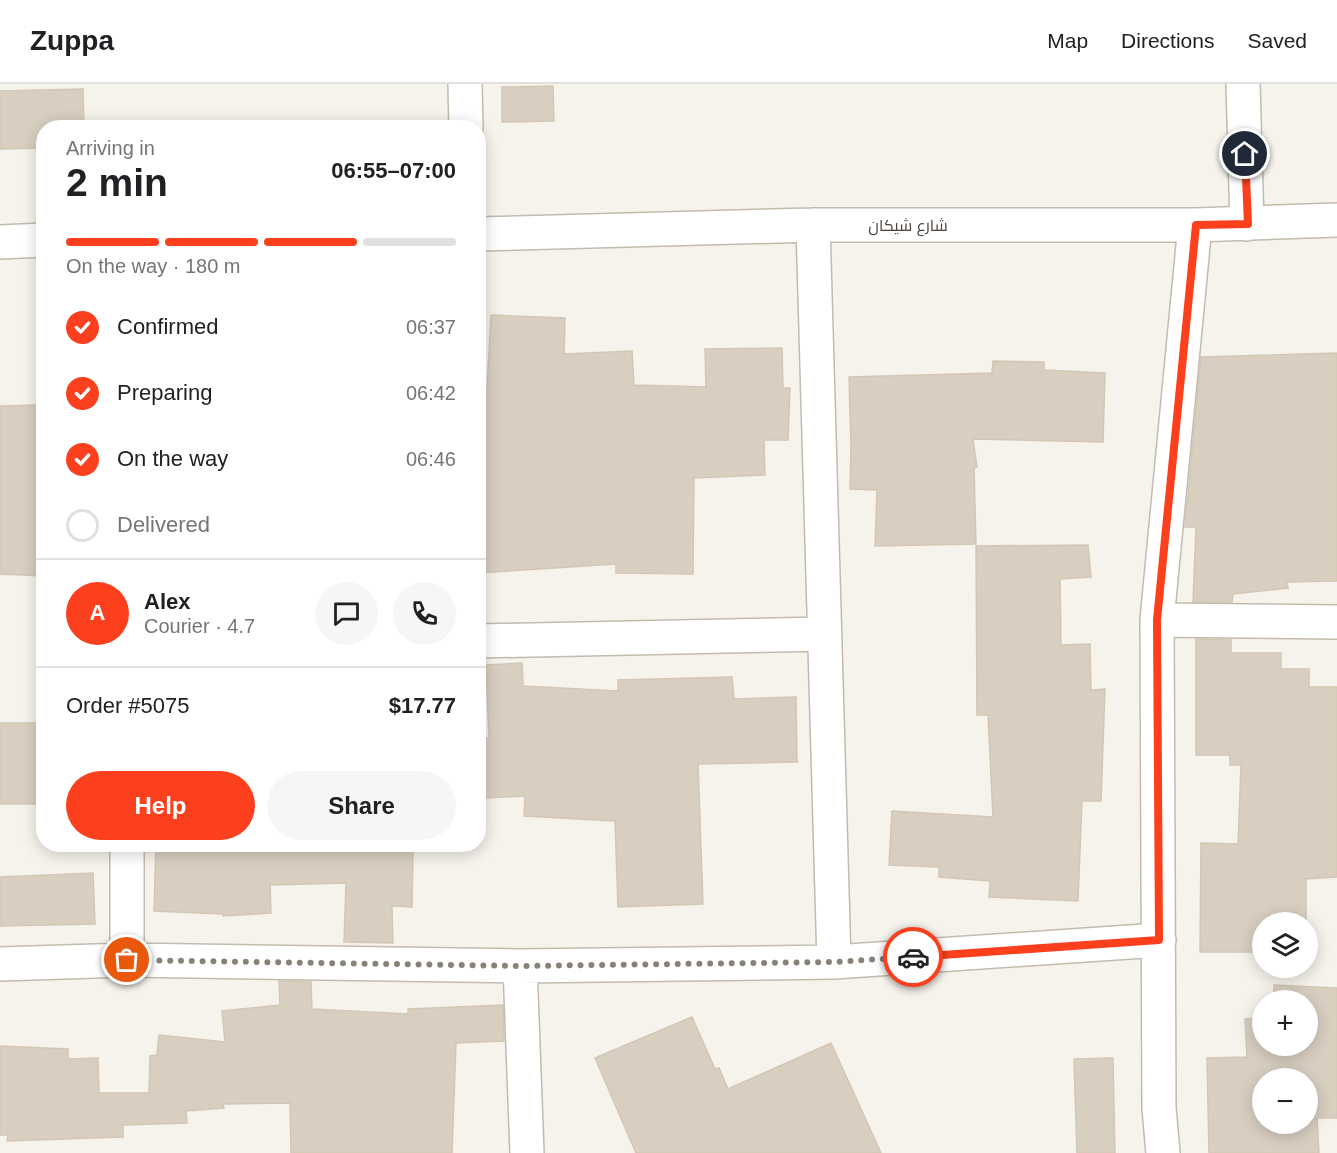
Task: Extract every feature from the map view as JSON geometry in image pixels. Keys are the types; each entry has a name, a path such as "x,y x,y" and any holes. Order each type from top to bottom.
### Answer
{"street":[{"path":"465,84 466,120"},
{"path":"1243,84 1248,224"},
{"name":"شارع شيكان","path":"486,234 813,225 1196,225 1337,220"},
{"path":"813,225 834,962"},
{"path":"1163,1153 1159,1108 1157,620 1196,225"},
{"path":"0,242 36,240"},
{"path":"1157,620 1337,622"},
{"path":"486,641 825,634"},
{"path":"127,852 127,960"},
{"path":"0,964 127,960 520,966 834,962 1159,940"},
{"path":"520,966 527,1153"}],"building":[{"path":"553,86 554,121 502,122 502,87"},
{"path":"83,89 84,120 36,120 36,148 0,149 0,91"},
{"path":"491,315 565,318 564,354 632,351 634,385 706,387 705,349 782,348 783,388 790,388 788,440 764,440 765,475 694,478 693,574 616,573 616,564 486,572 487,390"},
{"path":"1337,353 1337,581 1287,582 1288,588 1233,594 1232,602 1193,602 1196,527 1185,527 1201,357"},
{"path":"993,361 1044,362 1044,370 1105,373 1103,442 973,439 977,467 974,468 976,544 875,546 877,490 850,489 849,377 992,373"},
{"path":"36,405 36,576 0,574 0,406"},
{"path":"1088,545 1091,577 1060,579 1061,645 1090,644 1091,690 1105,689 1101,801 1082,801 1078,901 989,897 990,881 939,877 939,867 889,865 892,811 993,817 988,715 977,715 976,546"},
{"path":"1196,639 1231,640 1231,653 1281,653 1281,669 1309,669 1309,687 1337,687 1337,877 1306,879 1306,912 1252,912 1252,952 1200,952 1201,843 1238,844 1241,765 1230,765 1230,755 1196,755"},
{"path":"522,663 523,686 618,691 618,680 732,677 734,699 796,697 797,762 698,764 703,904 618,907 615,821 524,816 525,796 486,798 486,738 489,738 486,665"},
{"path":"0,723 36,723 36,804 0,804"},
{"path":"156,852 413,852 412,907 392,906 393,943 344,942 346,883 270,885 271,913 223,916 223,914 154,911"},
{"path":"93,873 95,924 0,926 0,877"},
{"path":"279,981 311,982 312,1009 408,1014 408,1009 503,1005 504,1041 456,1043 452,1153 291,1153 290,1103 223,1104 224,1108 186,1111 187,1123 123,1125 123,1137 7,1141 8,1135 0,1135 0,1046 68,1049 68,1059 98,1058 99,1093 149,1093 150,1056 157,1055 159,1035 225,1042 222,1011 280,1005"},
{"path":"1274,985 1337,988 1337,1118 1318,1118 1318,1068 1252,1068 1252,1134 1318,1134 1319,1153 1209,1153 1207,1058 1247,1057 1245,1019 1252,1019 1252,1056 1318,1056 1318,990 1274,990"},
{"path":"692,1017 715,1069 719,1068 728,1089 831,1043 881,1153 636,1153 595,1058"},
{"path":"1113,1058 1115,1153 1077,1153 1074,1059"}],"way so far":[{"path":"127,960 520,966 834,962 913,957"}],"route":[{"path":"913,957 1159,940 1157,620 1196,225 1248,224 1245,154"}]}
